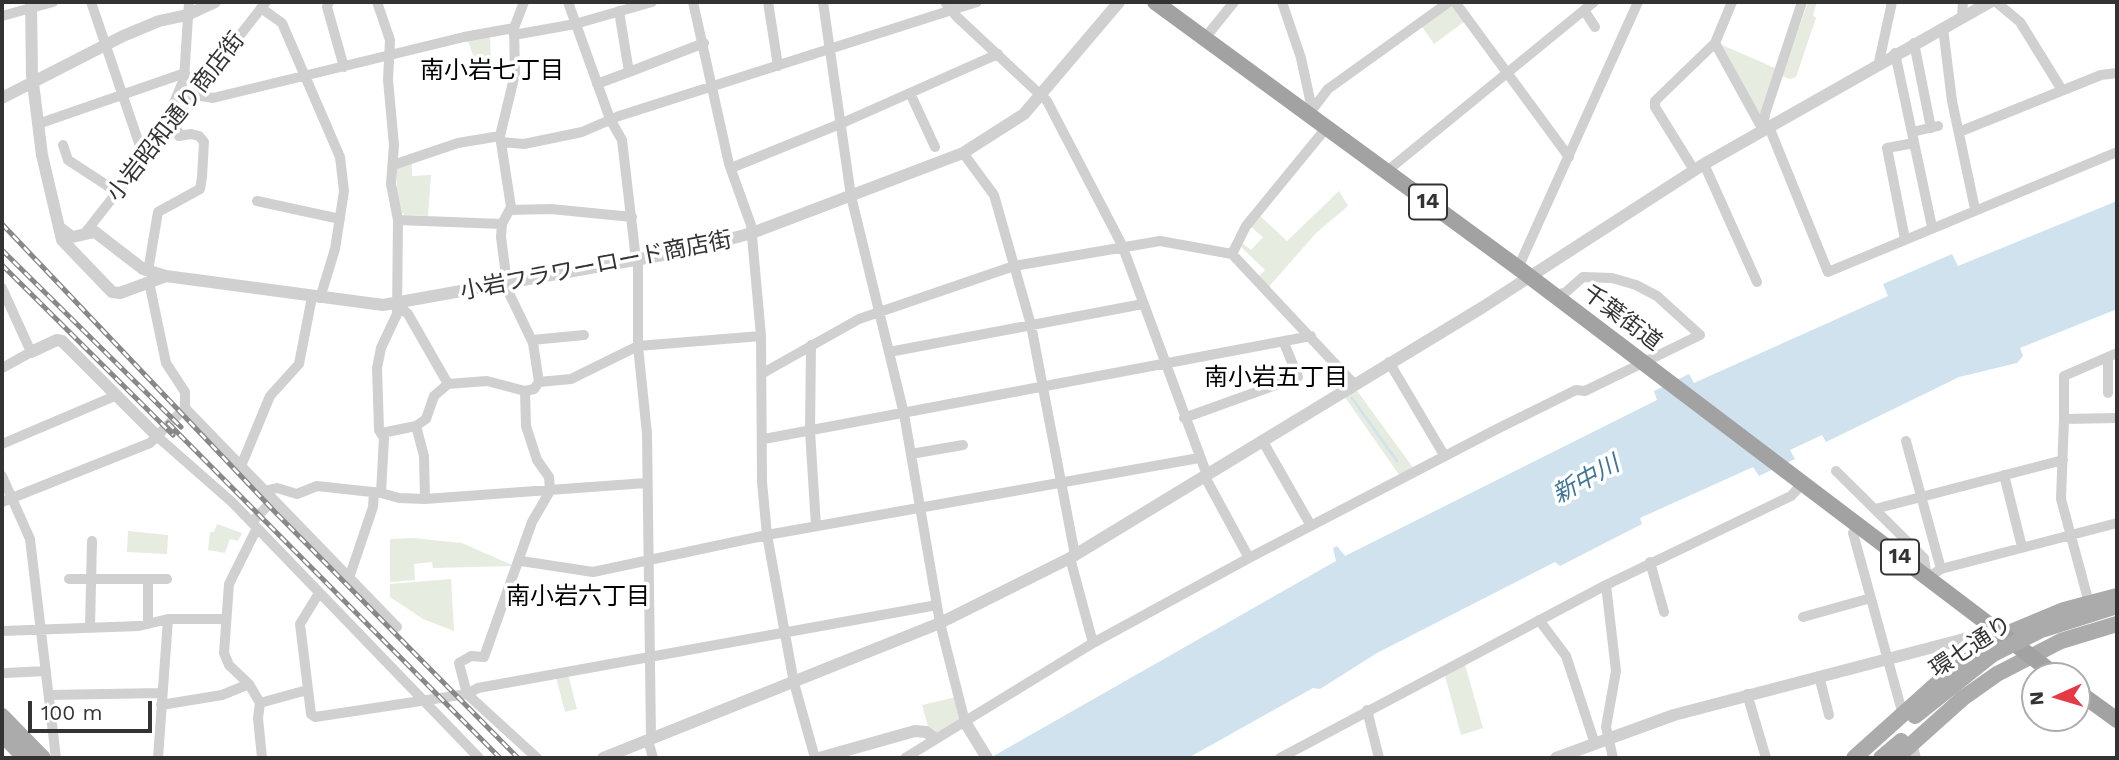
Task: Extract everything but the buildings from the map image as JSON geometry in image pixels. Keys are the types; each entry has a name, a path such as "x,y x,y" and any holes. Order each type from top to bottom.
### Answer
{"highway":[{"name":"千葉街道","path":"1155,2 1310,111 1327,127 1556,296 1800,483 1934,573 1999,632 2038,662"},
{"path":"2091,701 2117,720"}],"main road":[{"path":"1854,758 1913,718 1999,632 2117,596"},
{"name":"環七通り","path":"1867,758 1993,654 2041,630 2117,606"},
{"name":"環七通り","path":"1881,758 1913,718 1998,662 2067,631 2117,616"},
{"path":"1896,758 1914,751 1971,692 2030,656 2061,641 2117,624"},
{"path":"2,716 43,758"},
{"path":"2,734 25,758"}],"street":[{"path":"2,16 31,5 53,2"},
{"path":"92,2 144,158"},
{"path":"2,98 105,45 188,8 215,2"},
{"path":"329,2 327,7 344,67"},
{"path":"349,578 377,492 382,433 378,359 397,314 398,305 398,220 392,196 388,55 390,40 377,2"},
{"path":"382,433 416,426 426,419 434,396 448,384 487,381 525,391 534,389 539,382 532,340 511,300 507,284 502,224 510,210 500,139 515,74 514,32 524,2"},
{"path":"568,2 610,119 622,140 637,260 638,346 645,392 649,740 653,758"},
{"path":"195,95 213,98 388,55 575,24 651,2"},
{"path":"693,2 704,43 710,88 752,233 763,373 762,482 767,535 794,684 817,758 915,731 926,732 934,738"},
{"path":"768,2 778,66"},
{"path":"823,2 851,196 904,414 940,623 965,722 987,758"},
{"path":"393,165 458,143 500,139 538,142 582,132 610,119 830,49 948,6 976,2"},
{"name":"小岩フラワーロード商店街","path":"145,273 316,297 398,305 721,243 962,153 1018,119 1042,95 1119,2"},
{"path":"1205,38 1234,2"},
{"path":"1282,2 1301,58 1310,111"},
{"path":"1310,111 1328,89 1449,2"},
{"path":"1455,2 1569,157"},
{"path":"1524,272 1569,157 1638,2"},
{"path":"1732,2 1715,43 1655,101 1655,107 1699,167 1757,282"},
{"path":"1879,62 1892,2"},
{"path":"1962,16 1963,2"},
{"path":"603,758 794,684 940,623 1072,556 1390,362 1524,272 1879,62 1990,2"},
{"path":"1996,2 2020,22 2062,90"},
{"path":"1766,128 1765,114 1800,3"},
{"path":"31,5 32,82 42,155 60,228 66,247 108,291 116,293 132,289 145,273 158,212 200,189 204,142 199,136 191,134 179,136 171,110 185,73 188,8"},
{"path":"241,466 270,396 299,364 316,297 335,249 344,191 340,157 282,23 263,5"},
{"name":"小岩昭和通り商店街","path":"85,233 263,5"},
{"path":"1387,171 1508,75 1588,5 1595,27"},
{"path":"948,6 1042,95 1122,245 1206,476 1249,558"},
{"path":"619,11 629,72"},
{"path":"1943,28 1959,132 1975,209"},
{"path":"597,84 704,43"},
{"path":"1715,43 1766,128 1828,272 2117,152"},
{"path":"1912,132 1934,127 1914,43"},
{"path":"1895,53 1932,227"},
{"path":"731,168 840,124 998,54"},
{"path":"38,124 185,73"},
{"path":"1959,132 2101,75 2117,73"},
{"path":"910,93 935,147"},
{"path":"1232,254 1246,226 1327,127"},
{"path":"1905,239 1887,148 1914,143"},
{"path":"63,145 68,160 117,192"},
{"path":"962,153 994,195 1031,325 1072,556 1093,643"},
{"path":"257,201 340,219"},
{"path":"510,210 551,209 632,217"},
{"path":"398,220 502,224"},
{"path":"7,500 159,438 185,408 185,392 166,363 145,273 99,234 85,233 72,237 60,228"},
{"path":"763,373 847,325 1014,266 1122,245 1160,241 1232,254 1354,384"},
{"path":"132,289 145,273"},
{"path":"905,758 1093,643 1310,524 1576,390 1585,391 1648,366 1700,335 1657,296 1636,285 1612,278 1570,276"},
{"path":"1556,296 1566,292 1583,277"},
{"path":"2,288 32,352"},
{"path":"889,352 1143,304"},
{"path":"398,305 408,314 448,384"},
{"path":"532,340 584,335"},
{"path":"539,382 571,379 638,346 761,336"},
{"path":"764,439 1311,336"},
{"path":"2,368 57,340 62,341 115,396 159,438 195,467 254,525 423,698 475,756"},
{"path":"1184,418 1298,377 1283,343"},
{"path":"811,345 810,430 816,526"},
{"path":"2108,393 2113,355"},
{"path":"2089,603 2061,499 2064,376 2113,355"},
{"path":"1390,362 1444,455"},
{"path":"525,391 526,426 537,460 548,477 550,491 532,522 521,561 484,657 471,656 459,663 467,694 537,758"},
{"path":"2,444 115,396"},
{"path":"185,408 397,627"},
{"path":"2064,419 2117,418"},
{"path":"416,426 424,456 425,499"},
{"path":"1262,440 1310,524"},
{"path":"1906,441 1923,496 1934,573"},
{"path":"911,454 963,445"},
{"path":"521,561 593,572 767,535 1199,458"},
{"path":"1875,509 2063,460"},
{"path":"1836,471 1924,558 1934,573"},
{"path":"2004,475 2022,547"},
{"path":"2,476 7,500 30,540 56,758"},
{"path":"264,491 277,488 297,494 317,486 377,492 399,498 425,499 646,483"},
{"path":"1279,758 1606,584 1791,496 1800,483"},
{"path":"262,758 258,718 260,702 249,684 229,665 224,653 229,584 254,525 273,500"},
{"path":"1934,573 2117,523"},
{"path":"1853,533 1887,658 1913,718"},
{"path":"90,627 92,541"},
{"path":"1650,562 1664,612"},
{"path":"69,579 167,579"},
{"path":"148,579 148,624"},
{"path":"1601,741 1616,671 1606,584"},
{"path":"319,593 300,624 307,690 311,714 315,717 423,698 467,694 478,688 937,606"},
{"path":"1803,617 1871,598"},
{"path":"2,631 148,624 168,619 226,620"},
{"path":"158,758 168,619"},
{"path":"1539,621 1566,656 1601,741 1613,758"},
{"path":"1556,758 1674,715 1747,694 1999,632"},
{"path":"1968,638 1978,652"},
{"path":"6,673 46,671"},
{"path":"1819,676 1829,715"},
{"path":"161,705 222,695 249,684"},
{"path":"260,702 307,690"},
{"path":"49,695 162,693"},
{"path":"1747,694 1766,758"},
{"path":"1367,710 1379,758"}],"shaded area":[{"path":"1808,2 1817,2 1813,15 1816,18 1796,77 1790,79 1782,76"},
{"path":"1452,3 1465,21 1434,44 1421,25"},
{"path":"490,37 491,65 478,69 468,41"},
{"path":"1722,45 1775,68 1759,114"},
{"path":"412,162 412,176 431,175 428,216 404,215 397,206 397,167"},
{"path":"1339,191 1348,206 1316,233 1267,289 1257,278 1265,270 1240,246 1242,243 1251,250 1263,237 1251,227 1260,216 1287,241"},
{"path":"1355,388 1414,469 1400,476 1344,396"},
{"path":"217,524 242,533 238,541 230,539 225,553 208,550 210,532 214,532"},
{"path":"128,531 168,535 167,554 127,552"},
{"path":"412,538 462,543 514,566 433,568 432,562 414,564 415,580 390,582 390,539"},
{"path":"451,579 454,631 423,619 390,597 390,584"},
{"path":"1464,661 1483,728 1461,735 1444,672"},
{"path":"568,674 577,709 565,712 556,677"},
{"path":"956,697 960,723 937,735 929,730 922,705"}],"water":[{"name":"新中川","path":"2117,201 2117,309 2020,348 2023,356 2017,363 1959,377 1826,442 1822,435 1790,450 1795,459 1759,476 1753,467 1640,518 1642,524 1560,566 1555,562 1377,653 1320,689 1313,688 1188,758 990,758 1336,561 1333,548 1337,546 1345,556 1657,400 1654,391 1689,374 1694,383 1888,296 1883,284 1952,254 1958,266"}],"waterway":[{"path":"1352,398 1397,461"}],"railway":[{"path":"2,224 276,513 518,758"},
{"path":"2,250 181,427"},
{"path":"2,265 173,435"},
{"path":"168,423 500,758"}],"district":[{"name":"南小岩七丁目","path":"492,71"},
{"name":"南小岩五丁目","path":"1276,378"},
{"name":"南小岩六丁目","path":"578,597"}]}
